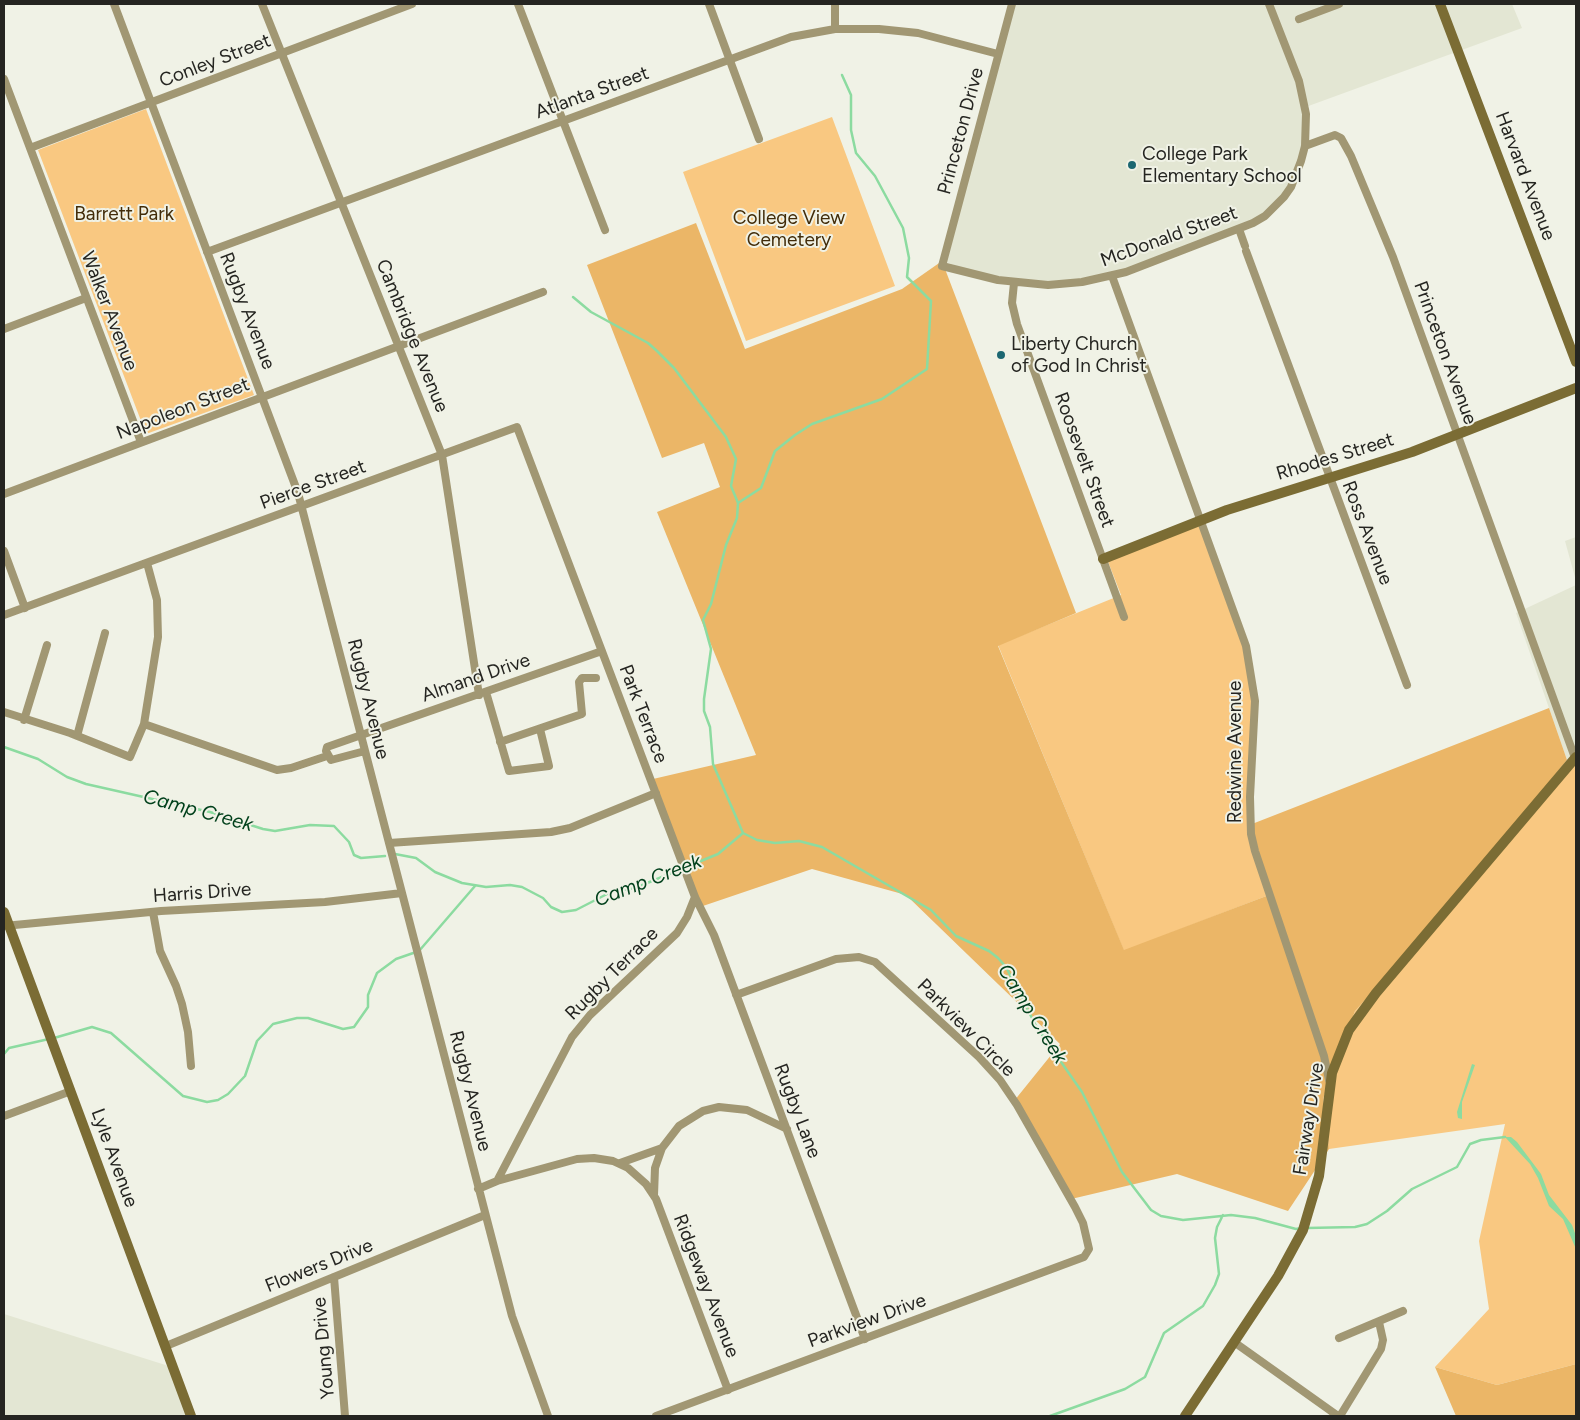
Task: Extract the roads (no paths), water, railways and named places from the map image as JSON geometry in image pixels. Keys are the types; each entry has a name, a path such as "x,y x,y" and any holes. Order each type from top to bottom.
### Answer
{"street":[{"name":"Rugby Avenue","path":"114,4 302,506 512,1316 548,1416"},
{"name":"Cambridge Avenue","path":"262,4 442,455 482,694 500,742 508,772 549,766 540,729"},
{"name":"Conley Street","path":"30,148 412,4"},
{"path":"518,4 605,230"},
{"path":"709,4 759,139"},
{"path":"835,4 835,30"},
{"name":"Princeton Drive","path":"942,266 1012,4"},
{"path":"1269,4 1303,96 1306,121 1305,146"},
{"path":"1299,19 1339,4"},
{"name":"Harvard Avenue","path":"1440,4 1576,362"},
{"name":"Atlanta Street","path":"207,252 791,37 835,30 879,29 918,33 998,54"},
{"name":"Walker Avenue","path":"4,79 141,442"},
{"name":"Princeton Avenue","path":"1305,146 1330,136 1341,138 1344,142 1393,257 1576,757"},
{"name":"McDonald Street","path":"942,266 1014,283 1065,284 1112,276 1240,229 1265,216 1284,197 1297,174 1305,146"},
{"name":"Ross Avenue","path":"1240,229 1245,248 1407,685"},
{"name":"Redwine Avenue","path":"1112,276 1240,626 1254,683 1255,717 1249,815 1253,842 1324,1056 1329,1077 1328,1089"},
{"name":"Roosevelt Street","path":"1014,283 1012,303 1017,324 1124,617"},
{"name":"Napoleon Street","path":"4,494 543,292"},
{"path":"4,329 86,298"},
{"name":"Rhodes Street","path":"1103,559 1201,519 1412,452 1576,388"},
{"name":"Pierce Street","path":"4,616 517,427 560,543"},
{"name":"Park Terrace","path":"560,543 695,897"},
{"path":"4,551 25,608"},
{"path":"4,712 130,756 144,724 158,637 159,619 147,563"},
{"path":"77,736 105,633"},
{"path":"24,720 46,645"},
{"name":"Almand Drive","path":"327,756 327,747 602,651"},
{"path":"500,742 582,714 579,682 582,678 596,678"},
{"path":"144,724 277,770 291,768 327,756 331,760 365,751"},
{"name":"Fairway Drive","path":"1185,1416 1283,1268 1303,1230 1319,1176 1328,1089 1342,1044 1356,1017 1576,757"},
{"path":"389,843 551,832 570,828 656,793"},
{"name":"Harris Drive","path":"6,925 153,912 325,902 402,893"},
{"name":"Rugby Lane","path":"695,897 714,935 865,1338"},
{"name":"Rugby Terrace","path":"497,1180 572,1037 590,1015 676,932 687,917 695,897"},
{"name":"Lyle Avenue","path":"4,912 6,925 191,1416"},
{"path":"153,912 160,952 182,1004 188,1032 191,1066"},
{"name":"Parkview Circle","path":"736,995 836,959 859,957 875,962 979,1057 1000,1080 1017,1105 1075,1206 1083,1223 1089,1249 1088,1254"},
{"path":"4,1116 70,1092"},
{"path":"654,1195 655,1168 662,1148 679,1126 703,1111 719,1107 747,1110 786,1129"},
{"path":"478,1188 497,1180 577,1159 594,1158 620,1162 662,1148"},
{"path":"620,1162 637,1175 654,1195"},
{"name":"Ridgeway Avenue","path":"654,1195 728,1390"},
{"name":"Flowers Drive","path":"166,1346 485,1215"},
{"name":"Parkview Drive","path":"656,1416 1088,1254"},
{"name":"Young Drive","path":"334,1277 346,1416"},
{"path":"1339,1338 1403,1311"},
{"path":"1234,1342 1339,1416 1381,1349 1383,1340 1379,1322"}],"waterway":[{"path":"738,503 761,488 775,451 795,435 812,424 882,399 927,369 931,301 907,277 909,258 903,228 875,176 856,153 851,130 851,95 842,75"},
{"path":"573,297 591,312 648,343 657,351 674,368 726,437 736,459 731,486 738,503 737,518 726,545 711,604 703,620 711,649 704,711 710,727 713,764 743,833"},
{"name":"Camp Creek","path":"4,747 38,759 67,777 86,784 210,812 263,829 275,831 310,825 334,826 349,842 354,855 361,858 385,856"},
{"name":"Camp Creek","path":"743,833 757,840 775,843 799,841 822,847 931,910 956,936 989,951 998,958 1006,967 1036,1026 1082,1092 1122,1172 1151,1210 1161,1216 1183,1220 1231,1215 1255,1218 1296,1229 1301,1228"},
{"name":"Camp Creek","path":"395,854 416,858 435,872 462,883 486,887 510,885 522,887 543,898 551,907 562,912 576,910 611,892 635,888 718,854 743,833"},
{"path":"54,1038 92,1027 111,1033 183,1096 207,1102 218,1100 228,1094 245,1076 257,1041 273,1024 297,1018 308,1018 343,1029 354,1027 368,1007 368,995 377,973 396,959 419,951 475,886"},
{"path":"4,1054 9,1048 49,1039"},
{"name":"Camp Creek","path":"1307,1228 1355,1227 1367,1224 1387,1211 1412,1189 1457,1167 1470,1144 1481,1140 1505,1137"},
{"path":"1050,1416 1125,1389 1145,1377 1164,1333 1203,1306 1215,1285 1219,1274 1215,1238 1217,1227 1223,1215"}],"place":[{"name":"College Park Elementary School","path":"1132,165"},
{"name":"Liberty Church of God In Christ","path":"1001,355"}],"park label":[{"name":"Barrett Park","path":"124,214"},
{"name":"College View Cemetery","path":"789,229"}]}
